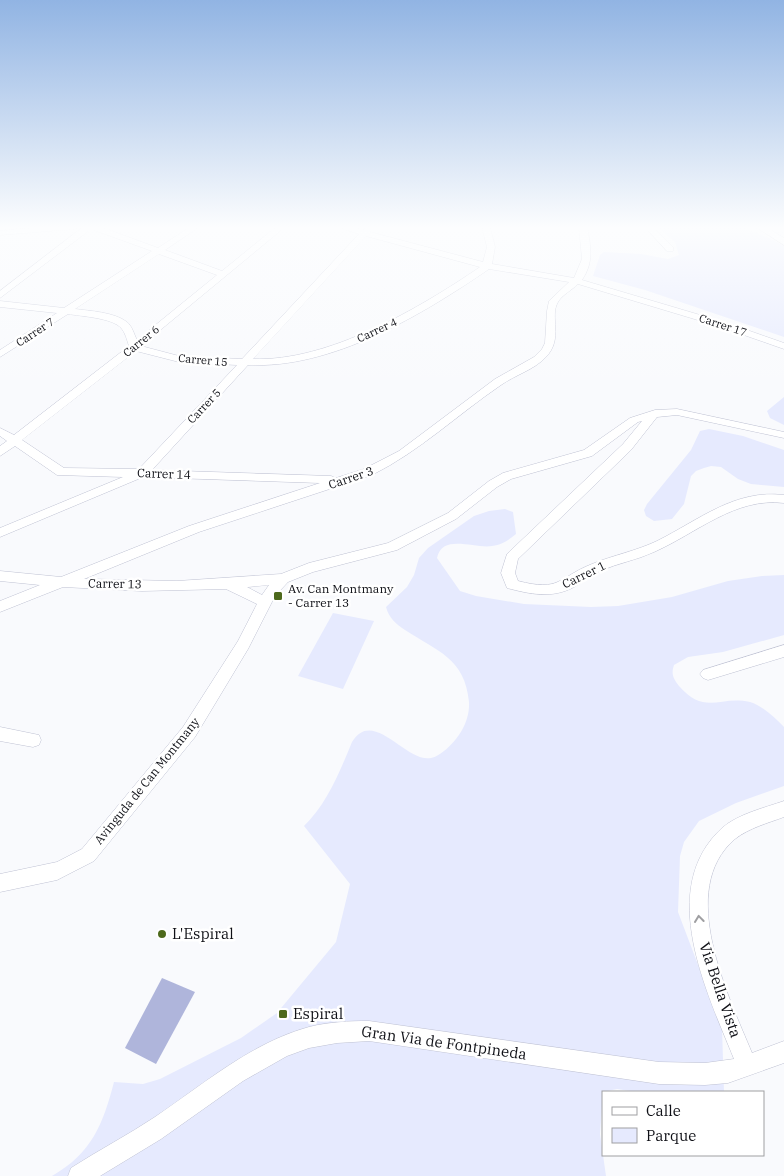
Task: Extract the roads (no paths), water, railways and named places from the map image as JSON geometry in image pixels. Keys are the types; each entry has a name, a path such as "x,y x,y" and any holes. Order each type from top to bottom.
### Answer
{"street":[{"path":"0,295 17,282"},
{"name":"Carrer 7","path":"0,354 110,282"},
{"name":"Carrer 6","path":"0,452 134,347 213,282"},
{"name":"Carrer 5","path":"0,534 142,473 320,282"},
{"name":"Carrer 4","path":"244,363 271,363 316,353 361,338 404,317 464,282"},
{"name":"Carrer 3","path":"0,607 194,528 342,481 390,463 445,424 500,381 531,364 546,351 552,334 551,310 554,301 576,282"},
{"name":"Carrer 17","path":"580,282 724,325 784,346"},
{"path":"0,304 100,316 121,322 126,326 134,347"},
{"name":"Carrer 15","path":"134,347 179,359 244,363"},
{"name":"Avinguda de Can Montmany","path":"0,883 42,877 73,866 88,855 189,732 243,645 265,602 276,585 283,579 309,568 392,547 452,516 493,484 508,476 588,453 634,420 655,413 677,412 784,435"},
{"name":"Carrer 1","path":"655,413 626,447 512,558 508,573 512,584 535,591 563,587 590,570 649,550 715,514 747,500 772,495 784,499"},
{"name":"Carrer 14","path":"0,431 61,472 142,473 342,481"},
{"name":"Carrer 13","path":"0,576 57,584 230,585 283,579"},
{"name":"Carrer 13","path":"230,585 265,602"},
{"path":"708,674 784,651"},
{"path":"0,734 33,740"},
{"name":"Via Bella Vista","path":"747,1065 714,982 701,937 698,912 699,888 706,865 714,849 728,833 784,809"},
{"name":"Gran Via de Fontpineda","path":"79,1176 162,1125 272,1050 288,1043 323,1033 347,1030 370,1031 659,1073 705,1074 728,1072 784,1052"}],"water":[{"path":"162,978 195,992 156,1064 125,1048"}],"place":[{"name":"Av. Can Montmany - Carrer 13","path":"278,596"},
{"name":"L'Espiral","path":"162,934"},
{"name":"Espiral","path":"283,1014"}]}
